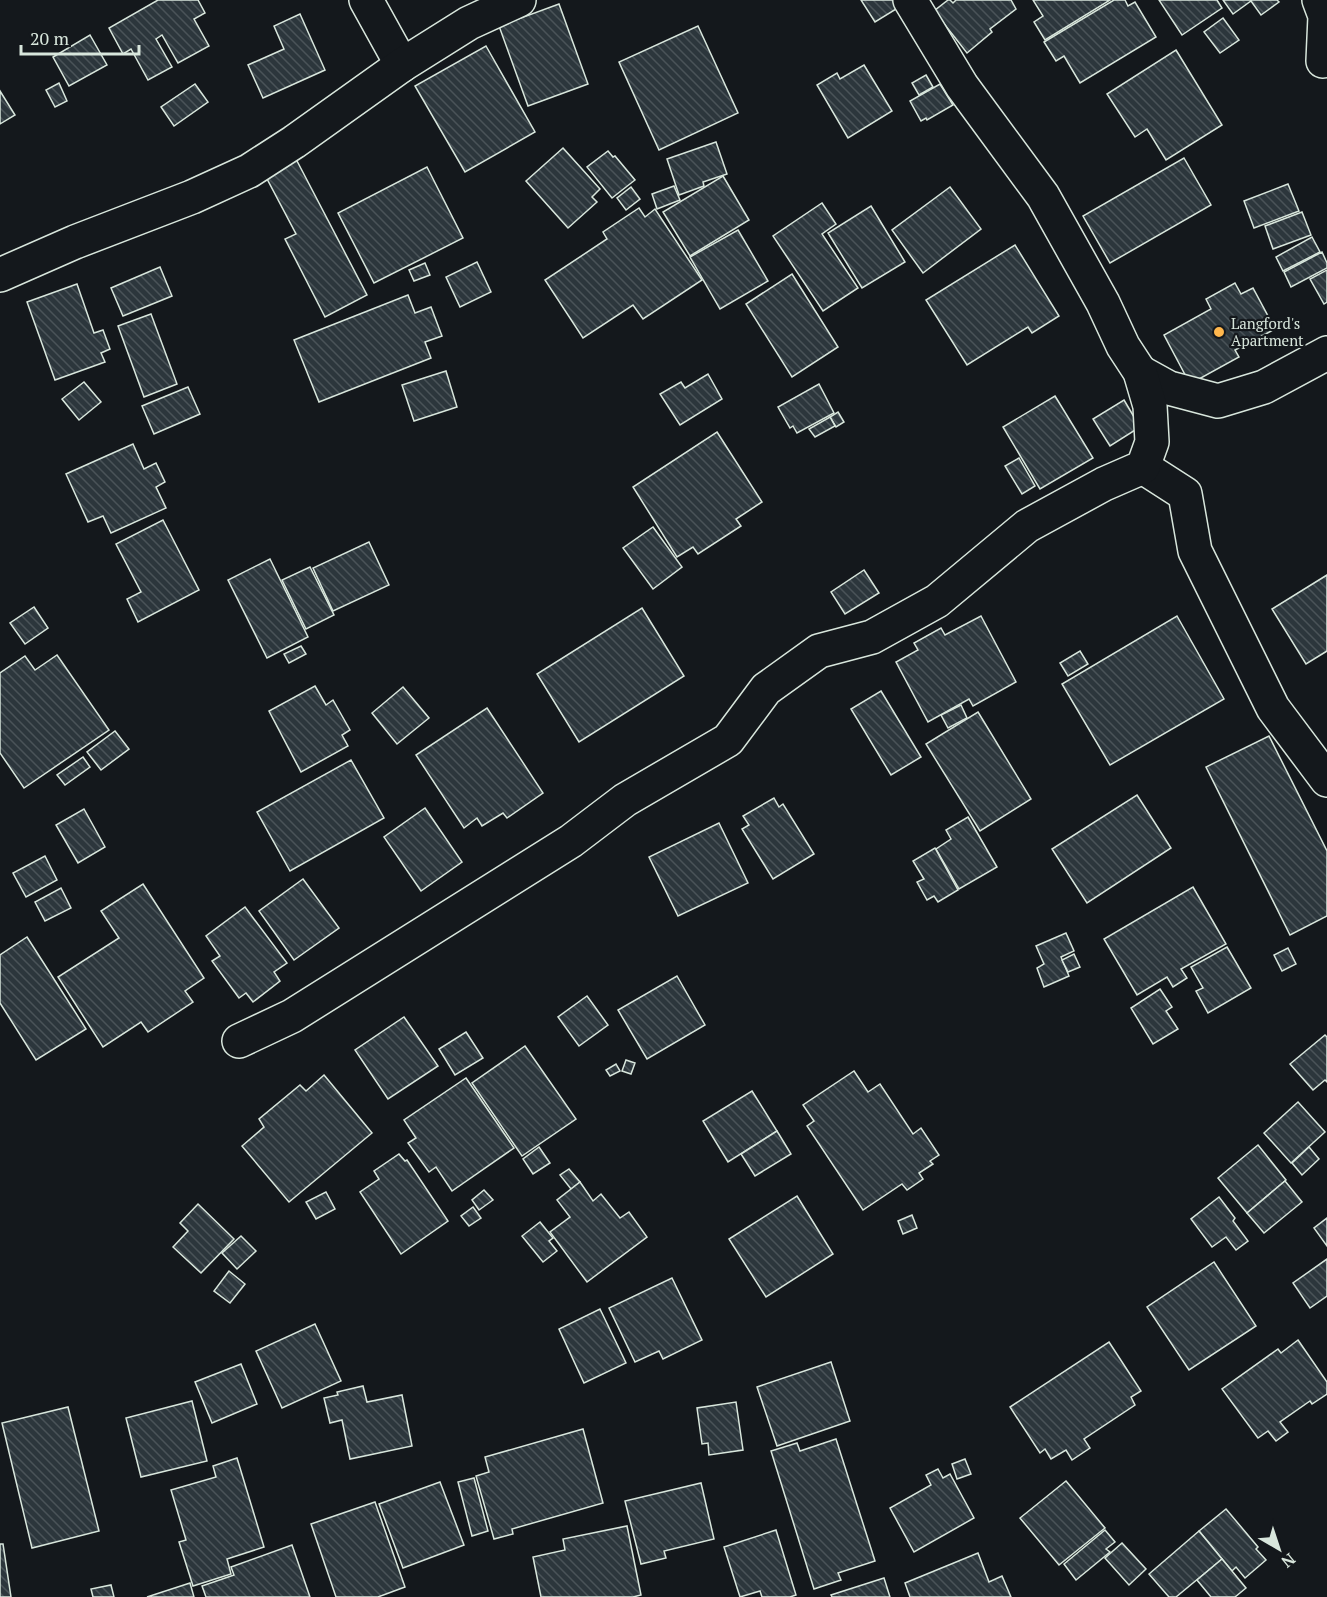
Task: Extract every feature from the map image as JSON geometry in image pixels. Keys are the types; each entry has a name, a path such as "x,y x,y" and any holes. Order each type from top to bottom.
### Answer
{"street":[{"path":"366,0 402,65"},
{"path":"0,275 75,242 192,197 249,171 402,65 469,23 519,0"},
{"path":"239,1041 292,1016 570,841 625,800 728,740 765,689 819,651 872,637 937,601 1027,526 1104,484 1143,467 1152,442 1150,406 1140,372 1123,346 1103,303 1043,196 962,86 910,0"},
{"path":"1319,0 1325,16 1323,61"},
{"path":"1140,372 1170,388 1218,401 1264,387 1327,353"},
{"path":"1143,467 1185,494 1195,551 1273,708 1327,780"}],"building":[{"path":"158,0 198,0 205,13 194,19 209,46 178,63 162,35 156,39 172,67 148,80 131,49 123,54 109,28"},
{"path":"861,0 897,0 901,6 875,22"},
{"path":"948,0 953,3 956,0 1011,0 1016,9 990,29 992,32 967,53 934,11"},
{"path":"1033,0 1110,0 1045,40 1034,22 1043,16"},
{"path":"1114,0 1125,0 1128,6 1135,2 1156,37 1080,83 1064,56 1056,61 1044,42"},
{"path":"1159,0 1217,0 1222,8 1182,35"},
{"path":"1223,0 1277,0 1279,2 1261,15 1251,1 1233,14"},
{"path":"559,4 588,84 528,106 499,26"},
{"path":"300,14 325,70 263,98 248,65 284,49 274,26"},
{"path":"1223,18 1239,40 1220,53 1204,32"},
{"path":"698,26 738,113 659,150 619,62"},
{"path":"90,35 107,65 69,86 53,57"},
{"path":"486,46 535,132 465,172 415,86"},
{"path":"1176,50 1222,125 1166,160 1147,129 1135,137 1107,94"},
{"path":"864,65 892,111 848,138 817,85 837,73 840,79"},
{"path":"926,75 933,87 919,95 912,83"},
{"path":"59,83 67,101 55,107 46,90"},
{"path":"195,84 208,102 174,126 161,107"},
{"path":"940,84 953,105 921,121 910,101"},
{"path":"0,91 15,115 0,124"},
{"path":"716,142 727,174 703,182 704,186 679,195 667,159"},
{"path":"563,148 600,189 592,197 597,202 568,228 526,181"},
{"path":"608,151 635,180 612,198 587,167"},
{"path":"1184,158 1211,205 1110,263 1083,216"},
{"path":"296,159 367,295 325,317 285,239 296,234 265,175"},
{"path":"427,167 463,238 374,283 338,213"},
{"path":"723,176 749,220 690,256 663,212"},
{"path":"1288,184 1299,211 1254,228 1244,201"},
{"path":"674,186 680,200 657,209 652,194"},
{"path":"631,187 640,199 626,210 617,198"},
{"path":"950,187 981,229 923,273 892,230"},
{"path":"822,203 836,224 822,234 858,288 823,311 773,236"},
{"path":"871,206 905,262 862,288 828,233"},
{"path":"639,208 645,217 655,209 702,280 643,319 633,305 583,338 545,280 607,239 603,232"},
{"path":"1302,212 1311,235 1273,249 1265,226"},
{"path":"738,230 768,281 720,309 690,257"},
{"path":"1312,237 1320,252 1283,271 1276,257"},
{"path":"1015,245 1059,316 1032,333 1028,327 967,365 926,300"},
{"path":"1322,252 1327,268 1291,287 1284,272"},
{"path":"477,262 491,292 460,307 446,277"},
{"path":"425,263 430,275 414,281 409,270"},
{"path":"160,267 172,296 123,316 111,288"},
{"path":"1327,270 1327,302 1324,304 1310,279"},
{"path":"792,274 838,347 792,377 746,304"},
{"name":"Langford's Apartment","path":"1235,283 1241,294 1253,288 1275,329 1235,350 1239,357 1190,384 1164,335 1211,309 1206,299"},
{"path":"77,284 94,333 103,330 110,349 101,353 105,362 55,380 27,302"},
{"path":"408,295 415,313 431,307 442,336 425,342 431,358 319,402 294,340"},
{"path":"151,314 177,384 144,397 118,326"},
{"path":"446,371 457,407 414,421 402,385"},
{"path":"708,374 722,399 680,425 660,394 681,382 685,388"},
{"path":"84,382 101,402 79,420 62,399"},
{"path":"819,384 834,413 797,433 793,426 790,428 778,407"},
{"path":"188,387 200,414 154,434 142,406"},
{"path":"1055,396 1093,458 1040,489 1003,427"},
{"path":"1124,400 1140,427 1110,446 1093,419"},
{"path":"838,412 844,422 836,427 830,417"},
{"path":"830,417 835,426 815,437 809,429"},
{"path":"717,432 762,502 736,519 741,526 698,554 693,547 677,557 633,487"},
{"path":"133,444 144,469 156,463 165,482 156,487 166,508 111,533 103,516 88,522 66,474"},
{"path":"1019,458 1035,486 1022,494 1005,466"},
{"path":"163,520 199,590 138,622 127,599 141,592 116,544"},
{"path":"653,527 682,567 653,589 623,548"},
{"path":"369,542 389,585 333,611 313,568"},
{"path":"270,559 308,637 267,658 228,580"},
{"path":"310,567 334,615 306,629 282,580"},
{"path":"864,570 879,593 845,614 831,592"},
{"path":"1327,575 1327,651 1306,664 1272,609"},
{"path":"34,607 48,628 25,644 10,623"},
{"path":"642,608 684,676 579,742 537,674"},
{"path":"981,616 1016,682 973,706 969,699 928,722 896,662 918,650 914,643 941,628 945,635"},
{"path":"1177,616 1224,699 1110,765 1062,684"},
{"path":"301,646 306,654 289,663 284,654"},
{"path":"1080,651 1088,664 1068,676 1060,663"},
{"path":"57,655 109,730 24,788 0,753 0,673 25,656 35,670"},
{"path":"315,686 326,705 333,700 350,730 342,735 348,746 301,772 269,711"},
{"path":"403,687 429,718 397,744 372,713"},
{"path":"881,691 921,757 891,775 851,709"},
{"path":"961,705 967,718 948,728 941,715"},
{"path":"487,708 543,793 507,818 503,813 482,826 477,818 464,828 416,755"},
{"path":"978,712 1031,799 980,831 926,744"},
{"path":"115,731 129,749 101,770 87,752"},
{"path":"1269,736 1327,851 1327,916 1290,935 1206,767"},
{"path":"83,757 90,767 65,785 57,775"},
{"path":"351,760 384,818 290,871 257,812"},
{"path":"1137,795 1171,848 1087,903 1052,849"},
{"path":"774,798 779,807 783,804 814,854 773,879 742,829 749,825 743,816"},
{"path":"425,808 462,862 421,891 384,837"},
{"path":"84,809 105,847 78,863 56,825"},
{"path":"968,817 997,867 959,889 936,849 951,839 946,830"},
{"path":"719,823 748,883 678,916 649,857"},
{"path":"935,848 958,890 938,902 934,896 927,900 917,882 924,879 913,861"},
{"path":"45,856 57,880 26,897 13,873"},
{"path":"303,879 339,928 294,960 259,911"},
{"path":"143,884 204,978 185,991 193,1002 148,1032 141,1022 103,1047 58,977 119,938 101,911"},
{"path":"1193,887 1226,944 1181,969 1187,978 1173,987 1167,977 1137,995 1104,939"},
{"path":"61,888 71,908 45,921 35,902"},
{"path":"245,907 287,963 274,972 280,981 253,1002 246,993 239,998 212,961 220,956 206,936"},
{"path":"1066,933 1074,951 1061,957 1069,976 1044,987 1037,968 1044,964 1036,946"},
{"path":"27,937 86,1029 36,1060 0,1003 0,955"},
{"path":"1227,947 1251,988 1208,1013 1196,991 1203,988 1191,967"},
{"path":"1288,948 1296,964 1282,971 1274,955"},
{"path":"1074,954 1080,967 1068,972 1062,960"},
{"path":"677,976 705,1025 647,1059 618,1010"},
{"path":"1160,989 1172,1007 1166,1011 1178,1029 1153,1044 1131,1008"},
{"path":"587,996 608,1025 579,1046 558,1017"},
{"path":"404,1017 438,1066 388,1099 355,1050"},
{"path":"466,1032 483,1058 455,1075 439,1049"},
{"path":"1325,1035 1327,1037 1327,1082 1325,1080 1313,1090 1290,1064"},
{"path":"525,1046 576,1119 522,1156 472,1083"},
{"path":"626,1060 635,1063 631,1074 622,1071"},
{"path":"616,1064 620,1071 610,1076 606,1070"},
{"path":"854,1071 868,1092 880,1084 913,1134 921,1128 939,1155 930,1161 933,1164 919,1173 923,1179 907,1190 902,1184 863,1210 807,1126 814,1121 803,1105"},
{"path":"324,1075 372,1133 289,1202 242,1146 264,1127 259,1119 300,1085 306,1091"},
{"path":"466,1078 514,1148 452,1191 436,1167 429,1172 408,1143 416,1138 404,1120"},
{"path":"752,1091 777,1131 728,1162 703,1121"},
{"path":"1298,1102 1325,1132 1291,1163 1264,1133"},
{"path":"777,1131 791,1154 755,1176 741,1154"},
{"path":"1258,1145 1286,1180 1247,1213 1218,1178"},
{"path":"539,1147 550,1163 533,1174 523,1159"},
{"path":"1309,1147 1319,1159 1302,1175 1292,1163"},
{"path":"399,1154 405,1161 407,1160 448,1221 401,1254 360,1192 379,1179 374,1171"},
{"path":"569,1169 580,1182 571,1189 560,1175"},
{"path":"1285,1181 1302,1202 1264,1233 1247,1213"},
{"path":"580,1182 593,1201 601,1194 620,1218 629,1212 647,1237 587,1282 550,1232 570,1217 557,1200"},
{"path":"484,1190 493,1200 479,1210 472,1200"},
{"path":"326,1192 335,1209 316,1219 306,1202"},
{"path":"797,1196 833,1254 766,1297 729,1239"},
{"path":"1219,1197 1235,1218 1233,1221 1248,1241 1236,1250 1226,1237 1212,1247 1191,1219"},
{"path":"198,1204 234,1239 201,1273 173,1247 188,1231 180,1223"},
{"path":"473,1207 481,1218 469,1226 461,1216"},
{"path":"912,1215 917,1228 903,1234 898,1221"},
{"path":"1327,1218 1327,1246 1314,1228"},
{"path":"540,1222 553,1238 549,1241 557,1251 543,1262 522,1236"},
{"path":"241,1236 256,1251 237,1269 222,1253"},
{"path":"1327,1259 1327,1296 1310,1308 1293,1283"},
{"path":"1214,1262 1256,1326 1189,1370 1147,1307"},
{"path":"229,1271 245,1284 230,1303 214,1291"},
{"path":"672,1278 702,1340 663,1359 659,1351 635,1362 609,1308"},
{"path":"600,1309 626,1363 584,1383 559,1329"},
{"path":"315,1324 341,1381 282,1408 256,1351"},
{"path":"1298,1340 1327,1382 1327,1394 1312,1404 1310,1401 1280,1422 1288,1432 1276,1441 1268,1431 1258,1438 1222,1389 1278,1349 1281,1353"},
{"path":"1109,1342 1141,1391 1131,1397 1135,1405 1084,1439 1090,1448 1072,1460 1066,1450 1051,1459 1045,1449 1040,1453 1010,1407"},
{"path":"831,1362 850,1421 777,1446 757,1387"},
{"path":"241,1364 257,1404 212,1423 195,1382"},
{"path":"363,1386 367,1402 402,1395 412,1446 350,1459 342,1420 330,1423 324,1398 338,1395 337,1392"},
{"path":"192,1401 207,1461 141,1477 126,1418"},
{"path":"736,1402 743,1450 709,1455 708,1443 702,1444 697,1408"},
{"path":"68,1407 99,1531 32,1548 2,1423"},
{"path":"583,1429 603,1503 512,1529 513,1534 494,1539 476,1476 489,1472 485,1457"},
{"path":"836,1439 875,1561 838,1573 841,1580 814,1589 771,1451 797,1443 800,1451"},
{"path":"237,1458 264,1547 227,1559 231,1574 193,1586 179,1542 186,1540 171,1490 216,1477 213,1466"},
{"path":"965,1459 971,1474 957,1479 952,1464"},
{"path":"938,1469 943,1478 950,1474 974,1518 914,1552 890,1508 931,1485 926,1475"},
{"path":"474,1478 488,1531 472,1536 458,1482"},
{"path":"1066,1481 1105,1528 1059,1565 1020,1518"},
{"path":"440,1482 464,1545 403,1568 379,1504"},
{"path":"701,1483 714,1539 664,1551 666,1558 641,1564 625,1501"},
{"path":"375,1502 405,1587 378,1597 336,1597 311,1524"},
{"path":"1226,1509 1266,1560 1245,1578 1236,1567 1232,1571 1199,1531"},
{"path":"627,1526 641,1595 633,1597 541,1597 533,1557 565,1550 563,1539"},
{"path":"776,1530 796,1595 762,1597 760,1591 740,1597 724,1547"},
{"path":"1105,1530 1115,1542 1106,1549 1110,1552 1076,1580 1064,1564"},
{"path":"1199,1531 1222,1559 1176,1597 1169,1597 1149,1574"},
{"path":"1122,1543 1146,1569 1129,1585 1105,1558"},
{"path":"0,1544 3,1544 11,1597 0,1597"},
{"path":"292,1545 310,1597 206,1597 202,1586 234,1575 231,1567"},
{"path":"978,1553 989,1582 1002,1576 1011,1597 910,1597 905,1583"},
{"path":"1222,1559 1246,1588 1235,1597 1211,1597 1197,1580"},
{"path":"884,1578 890,1597 832,1597 831,1595"},
{"path":"190,1583 194,1597 147,1597"},
{"path":"111,1585 114,1597 93,1597 91,1589"}],"place":[{"name":"Langford's Apartment","path":"1219,332"}]}
